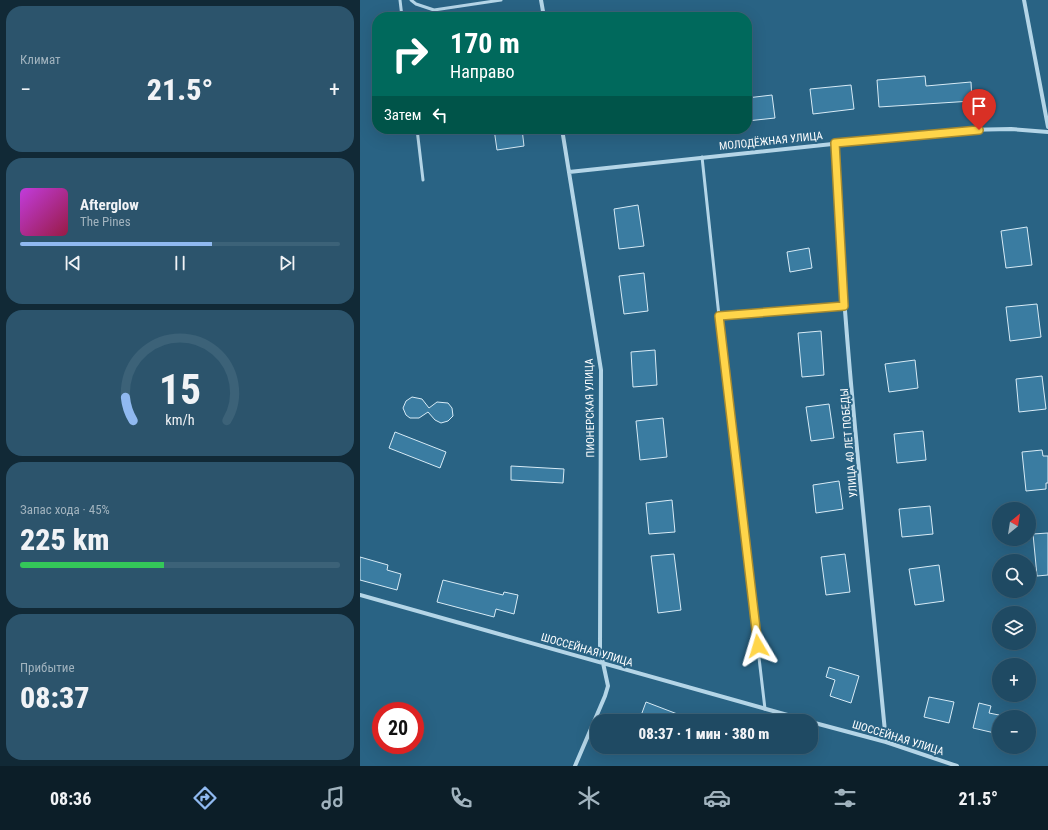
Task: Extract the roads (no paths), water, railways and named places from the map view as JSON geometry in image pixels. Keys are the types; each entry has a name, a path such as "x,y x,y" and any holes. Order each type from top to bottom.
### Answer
{"street":[{"path":"541,0 543,12"},
{"path":"1024,0 1048,127"},
{"name":"МОЛОДЁЖНАЯ УЛИЦА","path":"569,172 964,130 1011,129 1048,132"},
{"name":"ПИОНЕРСКАЯ УЛИЦА","path":"563,134 601,370 600,649 608,686 575,766"},
{"name":"УЛИЦА 40 ЛЕТ ПОБЕДЫ","path":"835,143 844,306 886,742"},
{"name":"ШОССЕЙНАЯ УЛИЦА","path":"360,595 604,665 784,714"},
{"name":"ШОССЕЙНАЯ УЛИЦА","path":"818,723 886,742 957,766"}],"lane":[{"path":"400,0 401,12"},
{"path":"411,0 416,4 434,10 501,0"},
{"path":"418,134 423,180"},
{"path":"702,157 765,709"},
{"path":"719,316 844,306"}]}
